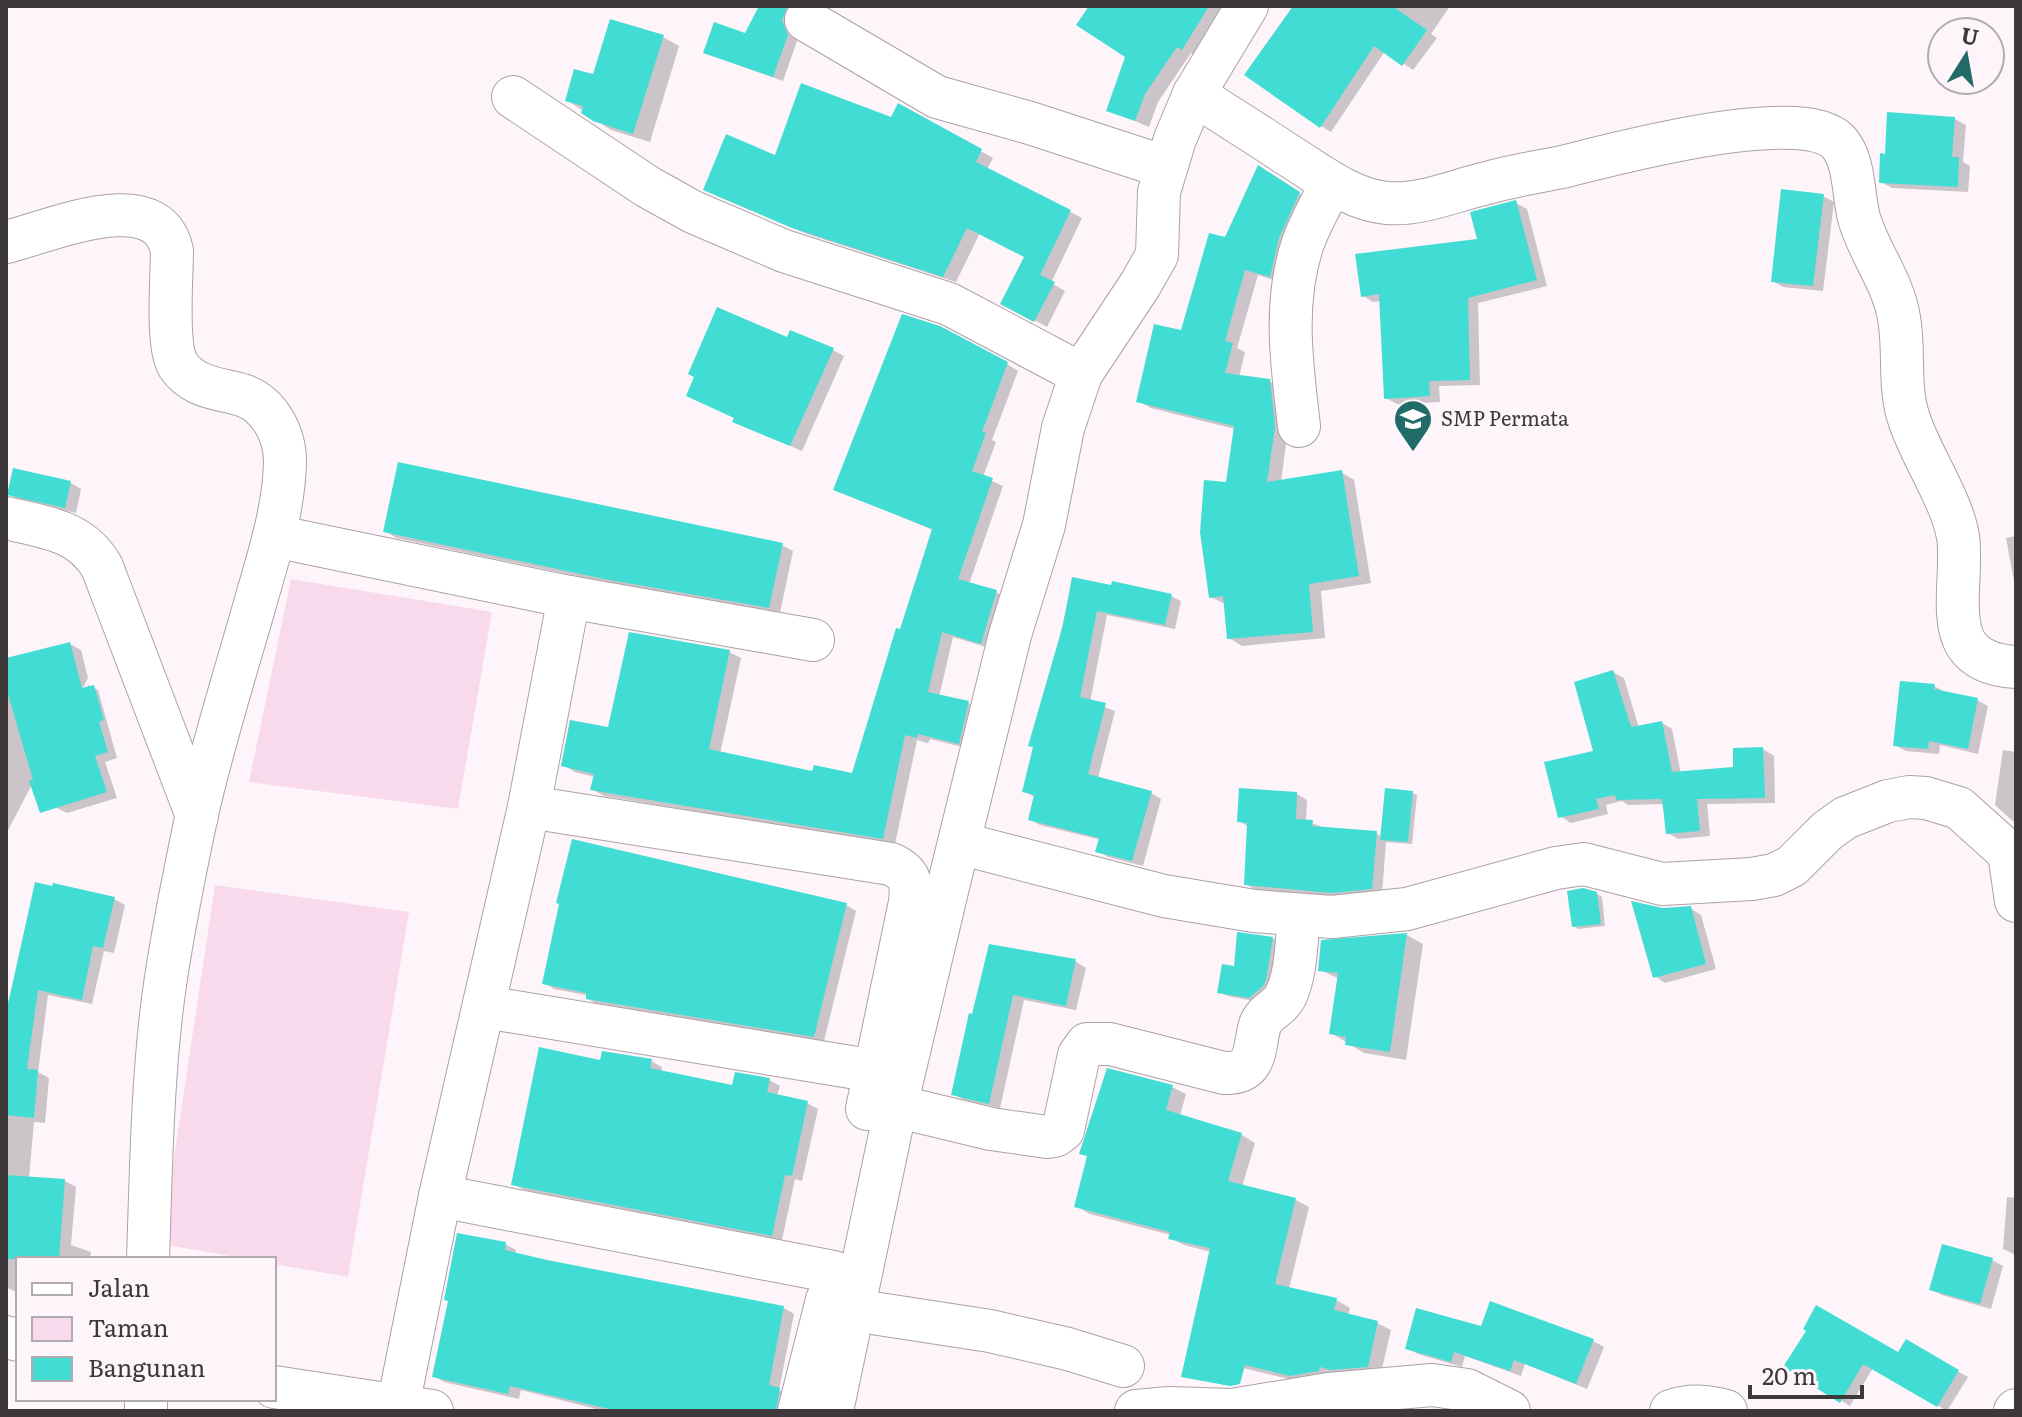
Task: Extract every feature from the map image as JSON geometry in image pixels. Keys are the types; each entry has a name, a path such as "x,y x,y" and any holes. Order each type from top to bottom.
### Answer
{"street":[{"path":"832,1411 896,1106 1010,635 1044,525 1063,428 1081,374 1157,255 1157,206 1165,167 1182,118 1247,6"},
{"path":"806,20 937,97 1030,123 1165,167"},
{"path":"1194,94 1332,183 1367,199 1387,203 1403,203 1714,134 1788,127 1828,134 1840,143 1846,156 1860,220 1894,296 1902,339 1907,415 1957,533 1960,556 1959,624 1966,643 1976,654 2001,667 2016,667"},
{"path":"513,97 648,187 706,218 784,251 949,304 1081,374"},
{"path":"1299,426 1289,324 1292,288 1302,245 1332,183"},
{"path":"6,242 113,215 147,218 165,231 172,251 172,343 179,365 195,382 210,389 242,395 260,406 279,429 283,442 285,466 274,536 215,740 197,816 163,998 154,1107 148,1257"},
{"path":"6,518 74,537 95,555 197,816"},
{"path":"274,536 569,597 813,640"},
{"path":"276,1387 408,1409 440,1196 529,807 569,597"},
{"path":"959,843 1164,896 1299,916 1332,917 1407,909 1556,868 1584,864 1662,884 1774,875 1792,866 1827,831 1845,818 1888,801 1909,797 1926,798 1959,808 2012,854 2016,901"},
{"path":"529,807 891,864 905,870 912,883 834,1272 799,1411"},
{"path":"896,1106 991,1129 1047,1137 1063,1130 1077,1062 1087,1044 1110,1044 1224,1073 1239,1072 1250,1064 1263,1020 1281,1004 1289,986 1299,916"},
{"path":"485,1007 875,1071"},
{"path":"440,1196 834,1272"},
{"path":"853,1310 990,1331 1068,1349 1123,1366"},
{"path":"1136,1411 1169,1408 1232,1410 1329,1394 1432,1385 1467,1390 1509,1411"},
{"path":"1671,1411 1688,1406 1709,1406 1726,1411"}],"green space":[{"path":"291,579 492,612 458,809 249,782"},
{"path":"215,885 409,912 348,1277 276,1264 276,1257 236,1257 161,1244"}],"building":[{"path":"759,6 787,6 782,21 788,35 773,77 703,53 714,22 745,33"},
{"path":"1089,6 1209,6 1182,50 1177,47 1145,94 1135,121 1106,111 1125,57 1076,25"},
{"path":"1293,6 1392,6 1427,30 1402,66 1374,46 1320,128 1244,75"},
{"path":"610,19 664,35 633,134 593,121 581,113 583,106 565,101 574,69 593,74"},
{"path":"801,83 891,117 898,103 982,149 976,162 1071,210 1040,275 1055,282 1034,322 1000,304 1024,257 967,228 943,277 792,228 703,190 726,134 775,155"},
{"path":"1887,112 1955,117 1952,157 1959,157 1958,187 1879,183 1880,153 1885,154"},
{"path":"1258,165 1300,192 1279,238 1270,277 1245,270 1225,341 1233,343 1225,373 1270,379 1275,427 1267,482 1342,470 1359,576 1309,584 1313,632 1227,639 1223,596 1209,598 1200,532 1204,480 1226,482 1234,426 1136,402 1154,324 1181,330 1209,233 1225,237"},
{"path":"1781,189 1824,194 1813,286 1771,282"},
{"path":"1516,200 1537,280 1468,298 1470,380 1429,381 1430,396 1384,399 1379,294 1361,297 1355,254 1477,239 1470,212"},
{"path":"717,307 787,337 790,330 834,348 790,446 732,422 734,418 686,396 694,377 688,374"},
{"path":"902,314 940,326 1008,362 982,432 986,433 972,471 993,478 958,579 997,590 981,644 942,632 928,692 969,701 959,744 918,734 917,738 905,735 883,839 590,790 594,774 561,766 570,720 608,727 629,632 730,650 709,749 812,771 814,765 852,773 896,628 900,629 932,529 833,490"},
{"path":"398,462 783,543 769,608 604,579 383,532"},
{"path":"13,468 71,481 65,508 7,495"},
{"path":"1072,577 1111,585 1112,581 1172,594 1165,625 1097,611 1080,697 1106,703 1088,774 1152,791 1132,861 1095,852 1099,838 1028,820 1034,795 1022,792 1033,747 1028,746 1063,625"},
{"path":"70,642 82,688 94,685 104,720 99,722 108,752 95,756 107,792 40,813 6,687 6,658"},
{"path":"1613,670 1631,727 1662,721 1672,772 1733,767 1733,748 1763,747 1765,798 1697,799 1700,831 1666,834 1662,799 1616,800 1615,795 1596,799 1599,809 1558,818 1544,762 1593,751 1574,682"},
{"path":"1900,681 1935,684 1934,689 1978,698 1968,749 1929,741 1928,749 1893,746"},
{"path":"1239,788 1297,792 1296,819 1313,820 1312,826 1377,831 1372,889 1332,893 1244,885 1247,823 1237,822"},
{"path":"1385,788 1413,791 1408,842 1380,840"},
{"path":"572,839 847,903 814,1037 586,999 586,993 542,984 559,904 556,903"},
{"path":"35,882 115,897 103,948 93,946 82,1000 38,990 27,1069 38,1070 34,1118 6,1115 6,1013"},
{"path":"1583,888 1597,892 1601,924 1572,927 1567,891"},
{"path":"1631,901 1663,908 1691,906 1706,964 1653,978"},
{"path":"1237,932 1273,937 1266,980 1249,998 1217,993 1222,964 1234,966"},
{"path":"1407,933 1390,1052 1345,1045 1346,1037 1329,1034 1338,973 1318,971 1321,940"},
{"path":"989,944 1076,959 1066,1006 1013,995 989,1104 951,1095 969,1013 972,1014"},
{"path":"539,1047 600,1060 602,1051 652,1059 650,1068 732,1085 735,1072 770,1078 767,1092 808,1101 792,1176 785,1175 772,1236 511,1185"},
{"path":"1107,1068 1173,1085 1166,1110 1242,1133 1228,1181 1296,1198 1275,1284 1337,1298 1334,1310 1378,1321 1368,1367 1331,1370 1320,1367 1319,1371 1290,1376 1245,1365 1240,1384 1230,1386 1181,1377 1210,1248 1168,1239 1170,1232 1074,1207 1087,1156 1079,1154"},
{"path":"6,1175 65,1179 59,1257 6,1259"},
{"path":"457,1233 506,1242 505,1250 547,1260 784,1306 769,1385 780,1388 776,1411 618,1411 510,1386 508,1394 432,1377 448,1301 444,1300"},
{"path":"1942,1244 1993,1258 1980,1304 1929,1290"},
{"path":"1490,1301 1594,1339 1576,1384 1514,1360 1510,1371 1454,1352 1451,1362 1405,1349 1416,1308 1481,1326"},
{"path":"1816,1305 1898,1352 1906,1339 1959,1370 1937,1407 1863,1364 1840,1403 1783,1367 1806,1331 1803,1329"}],"place":[{"name":"SMP Permata","path":"1413,453"}]}
